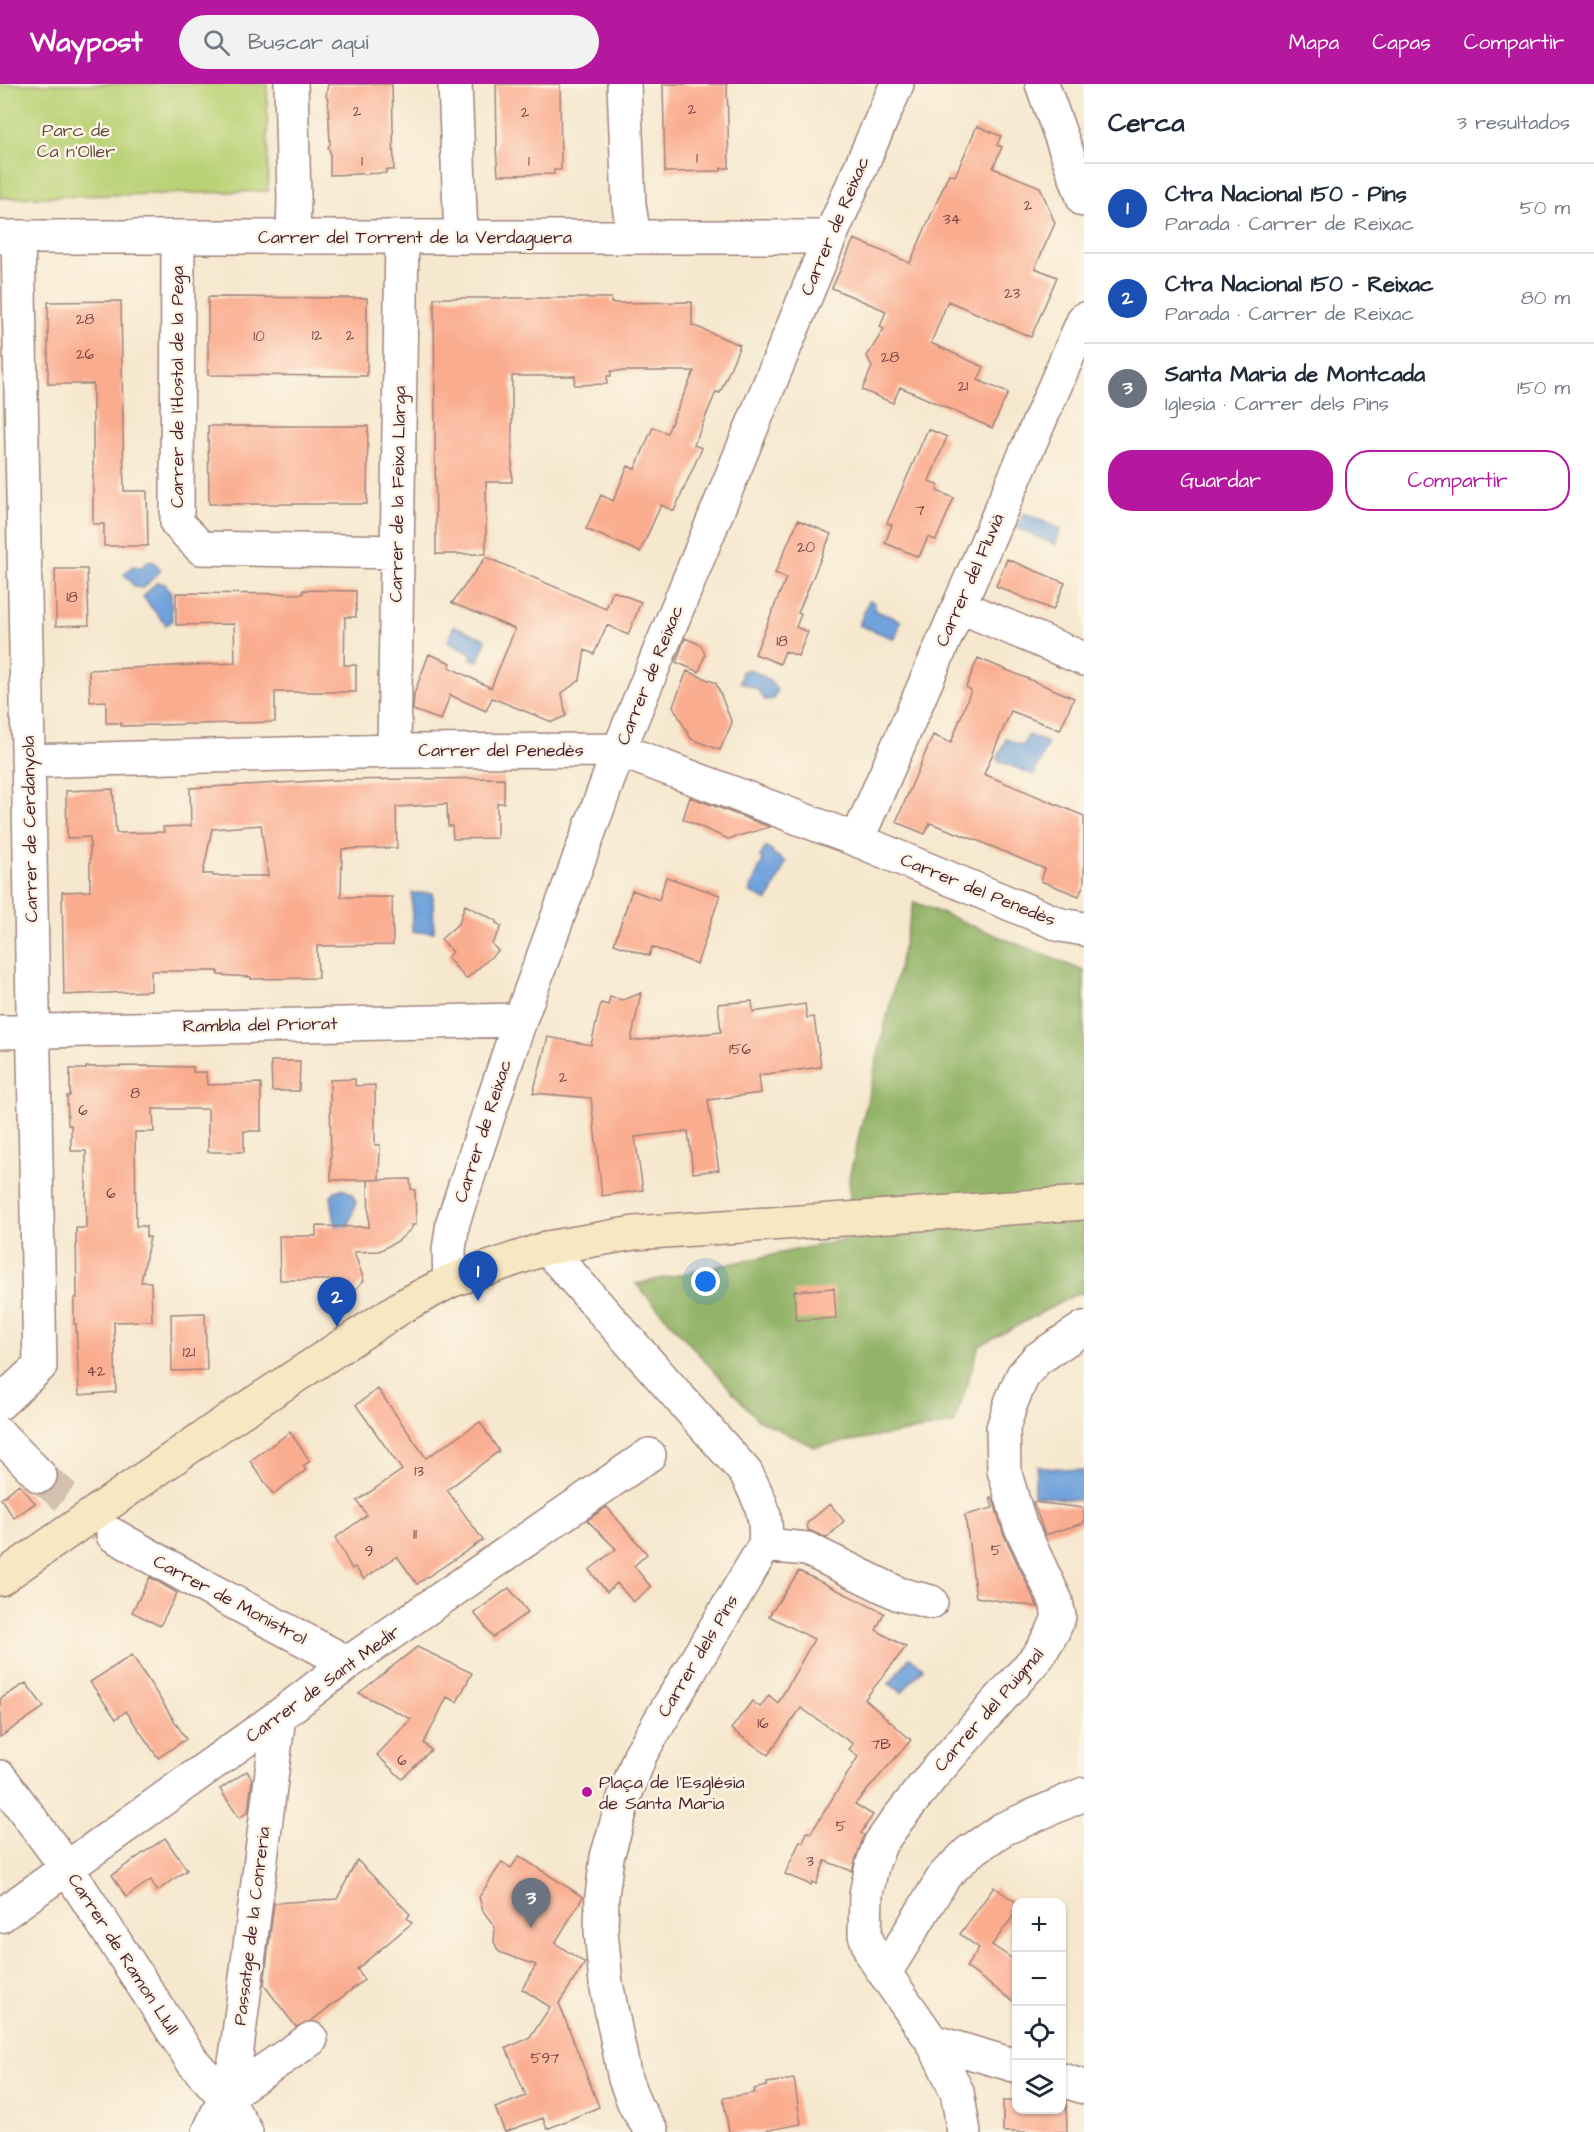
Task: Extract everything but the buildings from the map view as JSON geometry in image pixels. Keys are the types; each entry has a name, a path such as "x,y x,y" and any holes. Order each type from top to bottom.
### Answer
{"main road":[{"path":"0,1579 221,1425 394,1311 450,1281 547,1248 634,1233 1084,1203"}],"street":[{"path":"291,84 294,237"},
{"path":"455,84 461,237"},
{"path":"624,84 629,205 634,237"},
{"name":"Carrer de Reixac","path":"450,1281 449,1250 453,1222 520,1020 619,750 830,237 897,84"},
{"path":"1041,84 1084,200"},
{"name":"Carrer del Torrent de la Verdaguera","path":"9,237 830,237"},
{"name":"Carrer de Cerdanyola","path":"0,1403 40,1366 28,762 9,237"},
{"name":"Carrer de l'Hostal de la Pega","path":"178,237 177,523 201,548 397,552"},
{"name":"Carrer de la Feixa Llarga","path":"394,751 402,237"},
{"name":"Carrer del Fluvià","path":"857,840 1084,319"},
{"path":"959,606 1084,659"},
{"name":"Carrer del Penedès","path":"28,762 394,751 619,750 857,840 1061,925 1084,929"},
{"name":"Rambla del Priorat","path":"0,1032 520,1020"},
{"name":"Carrer dels Pins","path":"547,1248 746,1473 765,1511 767,1527 765,1545 641,1753 625,1795 607,1857 602,1896 601,1931 606,1983 624,2079 635,2105 652,2132"},
{"name":"Carrer del Puigmal","path":"885,1971 872,1955 865,1935 866,1894 880,1844 932,1776 1039,1655 1059,1617 1056,1601 1020,1524 1004,1470 1003,1428 1023,1375 1037,1359 1084,1328"},
{"path":"0,1435 40,1476"},
{"name":"Carrer de Sant Medir","path":"0,1916 279,1716 348,1663 649,1455"},
{"name":"Carrer de Monistrol","path":"113,1535 348,1663"},
{"path":"765,1545 807,1549 899,1594 931,1602"},
{"name":"Passatge de la Conreria","path":"209,2132 225,2097 236,2057 279,1716"},
{"name":"Carrer de Ramon Llull","path":"0,1777 67,1868 193,2062 225,2097 246,2132"},
{"path":"964,2132 957,2092 932,2041 885,1971 945,1875 969,1852 1003,1829 1084,1794"},
{"path":"225,2097 311,2039"},
{"path":"932,2041 1012,2065"},
{"path":"1066,2081 1084,2087"}],"green space":[{"name":"Parc de Ca n'Oller","path":"0,84 267,84 268,191 0,198"},
{"path":"914,902 1084,971 1084,1295 1080,1292 979,1346 954,1424 814,1447 757,1419 636,1284 852,1238 849,1178"}],"water":[{"path":"1024,513 1061,529 1055,545 1017,528"},
{"path":"148,561 154,562 161,570 143,588 135,587 124,574 133,566 141,568"},
{"path":"157,582 165,584 171,594 172,621 166,625 143,597"},
{"path":"869,600 875,603 874,610 901,621 895,639 859,625"},
{"path":"454,626 486,640 478,661 471,659 471,653 448,642"},
{"path":"749,669 765,677 771,683 777,691 773,699 765,700 757,689 740,682 742,671"},
{"path":"1028,735 1048,743 1034,775 997,760 1006,739 1023,746"},
{"path":"766,847 786,862 768,901 749,892 763,860 760,857"},
{"path":"412,893 433,893 434,932 412,932"},
{"path":"342,1189 352,1194 356,1202 348,1228 336,1230 331,1197 335,1191"},
{"path":"1037,1466 1084,1471 1084,1501 1033,1495"},
{"path":"910,1657 923,1668 902,1692 889,1684"}],"tunnel":[{"path":"40,1476 111,1534"}],"place":[{"name":"Ctra Nacional 150 - Pins","path":"478,1301"},
{"name":"Ctra Nacional 150 - Reixac","path":"337,1327"},
{"name":"Plaça de l'Església de Santa Maria","path":"587,1792"},
{"name":"Santa Maria de Montcada","path":"531,1928"}]}
